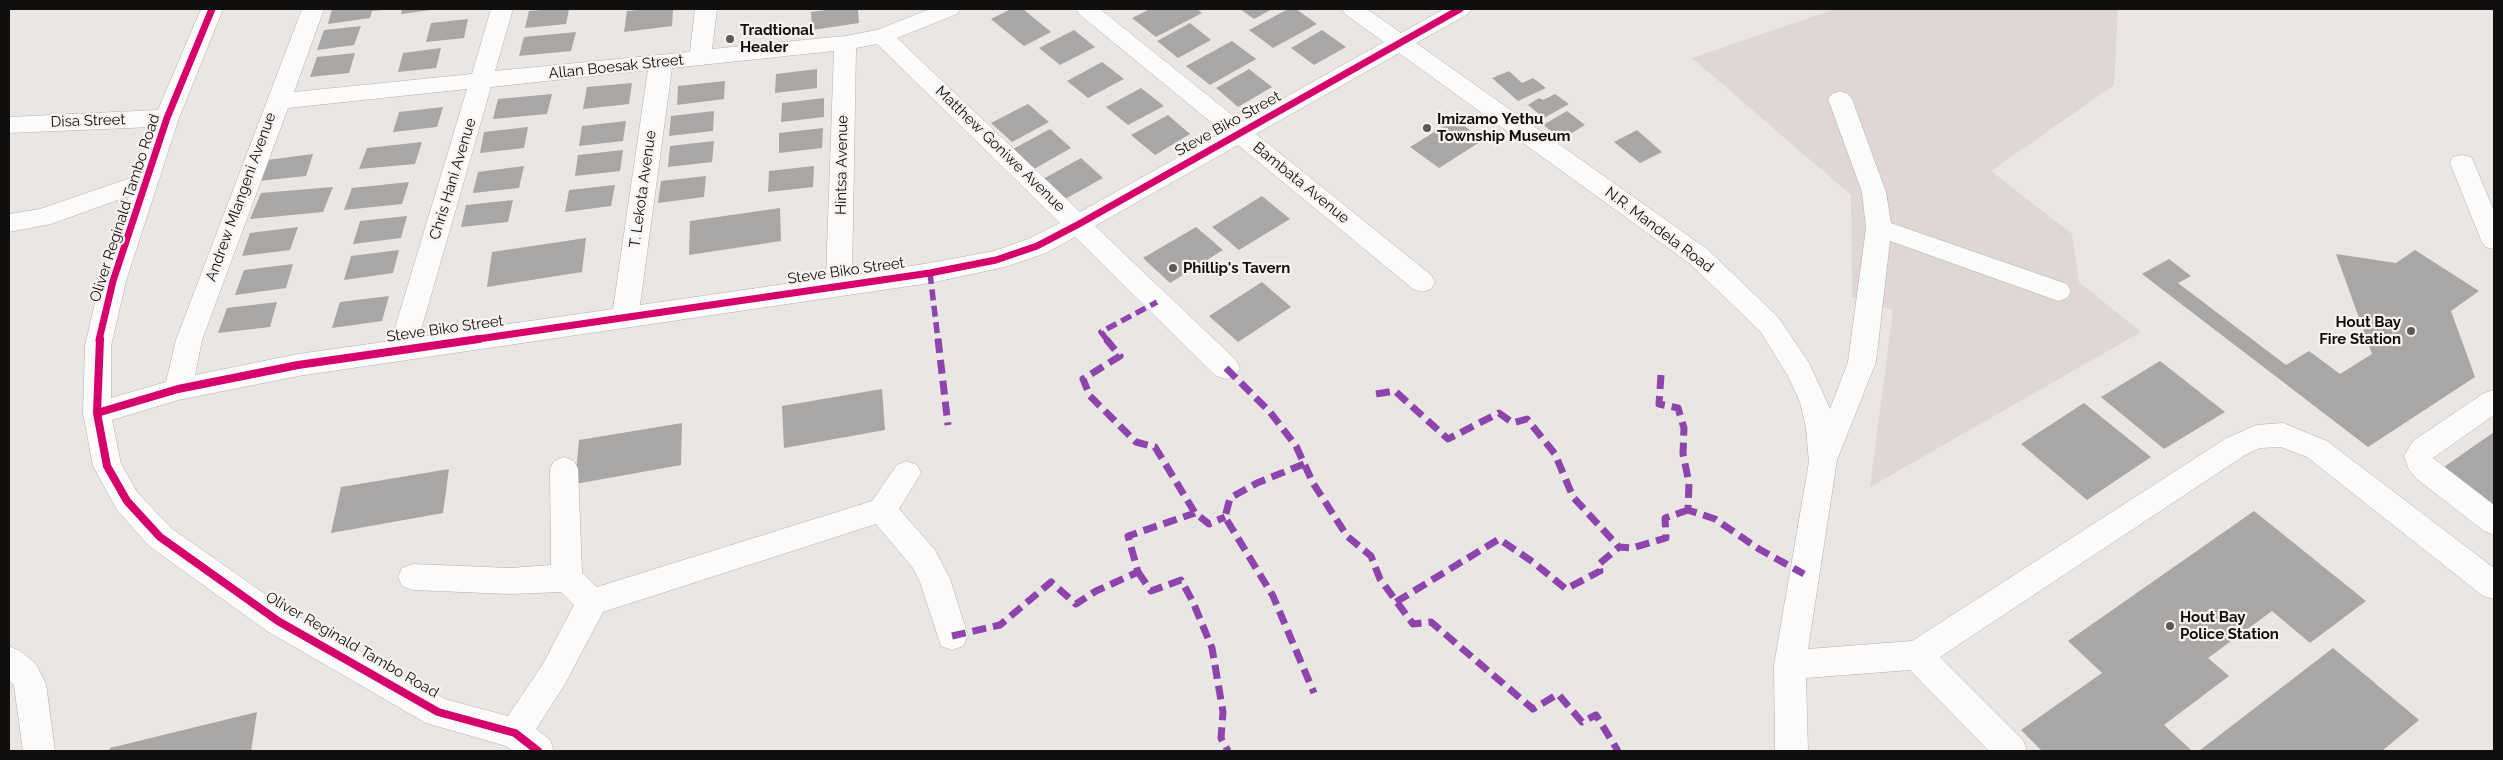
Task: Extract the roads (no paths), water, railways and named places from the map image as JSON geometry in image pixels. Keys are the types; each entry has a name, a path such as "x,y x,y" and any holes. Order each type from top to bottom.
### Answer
{"street":[{"name":"Oliver Reginald Tambo Road","path":"212,9 167,118 113,281 98,346 97,413 107,466 127,501 160,536 278,621 438,712 527,742"},
{"name":"Andrew Mlangeni Avenue","path":"178,389 189,340 313,9"},
{"name":"Chris Hani Avenue","path":"402,349 502,9"},
{"path":"700,58 706,9"},
{"name":"Allan Boesak Street","path":"277,101 845,43 882,36 913,17 949,9"},
{"name":"Bambata Avenue","path":"1087,9 1422,282"},
{"name":"N.R. Mandela Road","path":"1353,9 1698,256 1769,324 1799,371 1814,402 1820,428 1823,462 1790,665 1791,751"},
{"name":"Steve Biko Street","path":"97,413 178,389 298,365 839,286 996,260 1037,246 1079,224 1460,9"},
{"name":"Matthew Goniwe Avenue","path":"882,36 1079,224 1226,368"},
{"name":"Hintsa Avenue","path":"839,286 845,43"},
{"name":"T. Lekota Avenue","path":"625,317 661,62"},
{"path":"1823,462 1862,362 1879,228 1874,192 1840,99"},
{"name":"Disa Street","path":"9,125 167,118"},
{"path":"2462,163 2494,240"},
{"path":"9,223 42,218 146,181"},
{"path":"1879,228 2058,291"},
{"path":"2494,401 2423,449 2418,456 2419,462 2427,471 2494,522"},
{"path":"1790,665 1917,655 2235,447 2256,437 2284,435 2317,450 2494,586"},
{"path":"564,469 566,578"},
{"path":"527,742 554,674 592,602 882,510 907,473"},
{"path":"882,510 916,547 928,566 935,579 952,636"},
{"path":"412,577 511,580 566,578 592,602"},
{"path":"1917,655 2012,751"},
{"path":"9,661 25,674 30,684 39,751"}],"place":[{"name":"Tradtional Healer","path":"730,39"},
{"name":"Imizamo Yethu Township Museum","path":"1427,128"},
{"name":"Phillip's Tavern","path":"1173,268"},
{"name":"Hout Bay Fire Station","path":"2411,331"},
{"name":"Hout Bay Police Station","path":"2170,626"}]}
